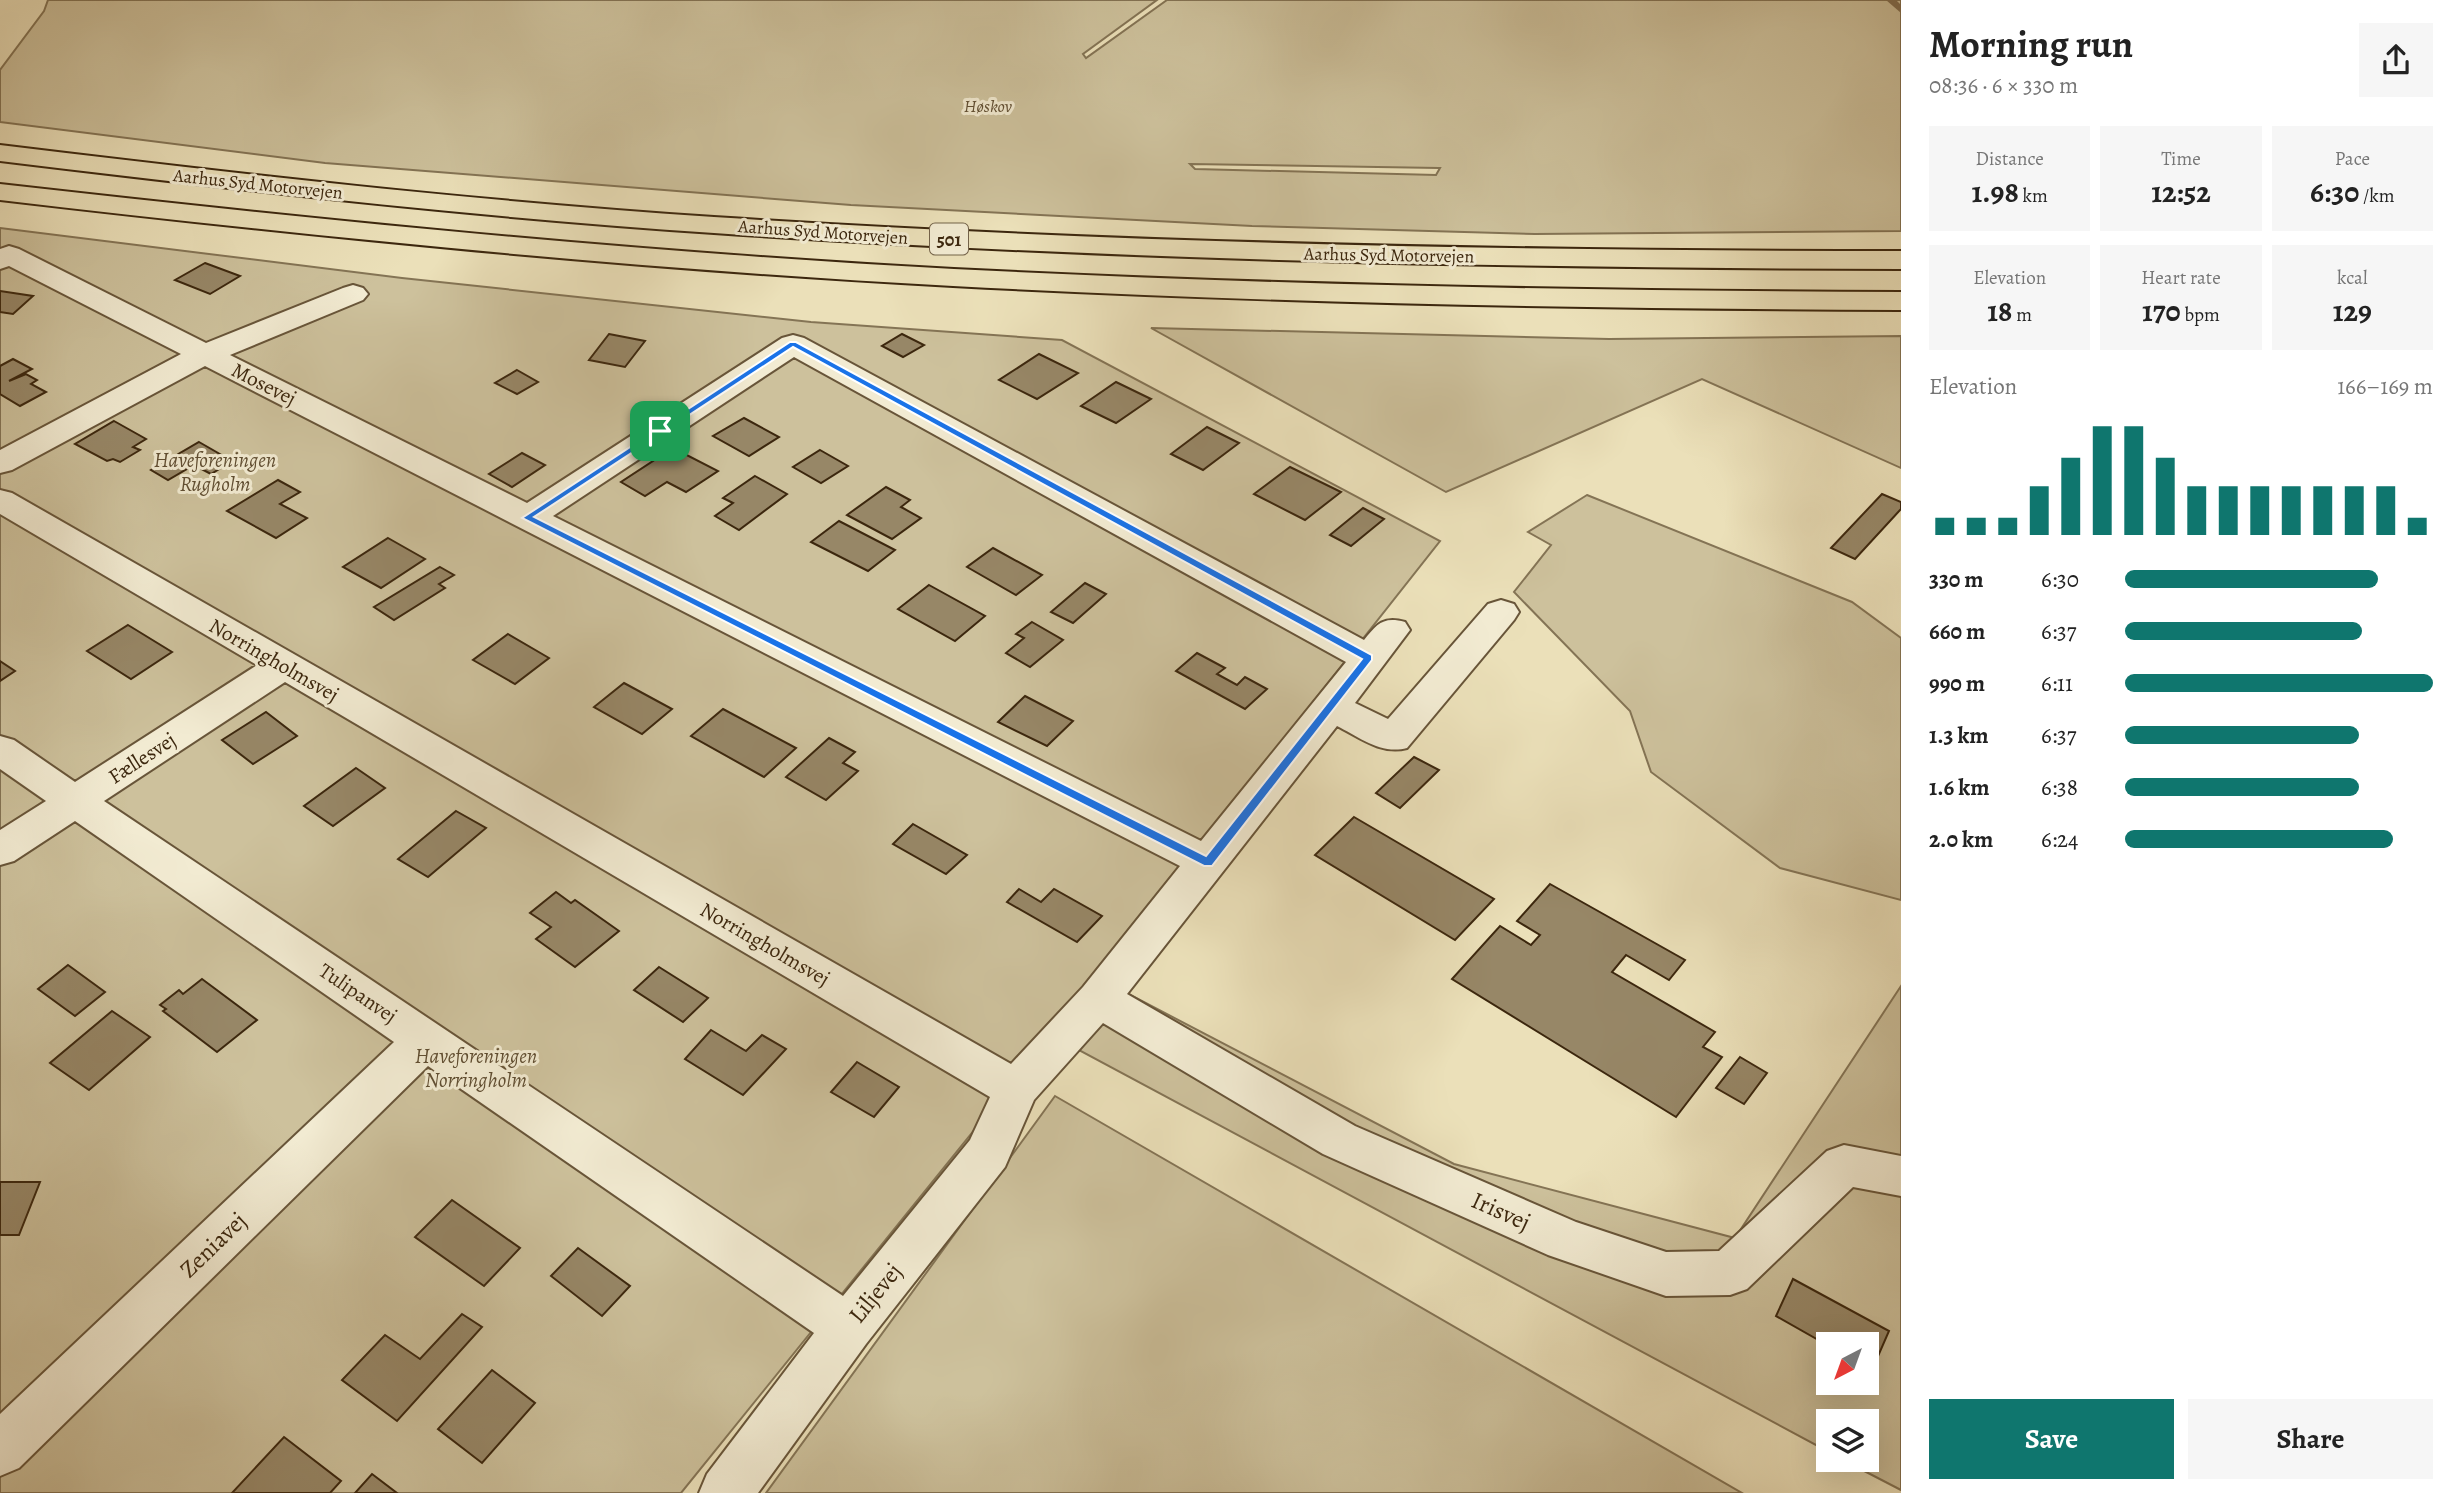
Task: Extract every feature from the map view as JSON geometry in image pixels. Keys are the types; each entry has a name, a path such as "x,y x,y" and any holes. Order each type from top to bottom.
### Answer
{"highway":[{"name":"Aarhus Syd Motorvejen","path":"0,153 129,170 508,209 908,238 1264,253 1627,261 1901,260"},
{"name":"Aarhus Syd Motorvejen","path":"0,192 127,208 513,247 893,276 1322,295 1661,302 1901,302"}],"street":[{"name":"Mosevej","path":"0,260 9,256 1208,862"},
{"path":"0,463 205,354 353,295"},
{"path":"527,518 793,344 1380,644 1098,999 1016,1089"},
{"name":"Norringholmsvej","path":"0,500 1016,1089"},
{"path":"1330,706 1393,738 1501,612"},
{"name":"Fællesvej","path":"0,850 283,666"},
{"name":"Tulipanvej","path":"0,751 76,800 848,1328"},
{"name":"Irisvej","path":"1098,999 1339,1140 1565,1240 1666,1274 1730,1273 1844,1165 1901,1176"},
{"name":"Zeniavej","path":"0,1450 426,1039"},
{"name":"Liljevej","path":"726,1493 848,1328 988,1153 1016,1089"}],"green space":[{"name":"Høskov","path":"48,0 1157,0 1083,54 1086,58 1167,0 1901,0 1901,231 1535,234 1252,226 851,205 325,163 0,122 0,70 44,11","holes":["1190,164 1440,168 1436,175 1195,169"]},
{"name":"Haveforeningen Norringholm","path":"0,228 402,278 811,322 1062,340 1440,541 1096,977 1454,1164 1735,1238 1901,986 1901,1490 1866,1472 1879,1472 1879,1409 1816,1409 1816,1445 1051,1035 681,1493 0,1493"},
{"path":"1151,328 1609,339 1901,336 1901,468 1702,379 1446,492"},
{"path":"1587,495 1852,602 1901,638 1901,900 1780,868 1651,772 1630,711 1514,592 1551,545 1528,532"},
{"path":"1055,1096 1742,1493 766,1493"}],"building":[{"path":"205,263 240,276 210,294 175,280"},
{"path":"0,291 33,296 13,314 0,312"},
{"path":"609,334 645,341 625,367 589,360"},
{"path":"902,334 924,345 903,357 882,346"},
{"path":"1039,354 1078,373 1037,399 999,380"},
{"path":"13,359 32,369 9,381 26,374 37,380 31,384 46,392 20,406 0,394 0,366"},
{"path":"517,370 538,382 517,394 495,383"},
{"path":"1116,382 1151,399 1116,423 1081,406"},
{"path":"744,418 779,437 749,456 713,436"},
{"path":"114,421 146,439 133,447 140,450 120,462 113,459 107,461 75,444"},
{"path":"1207,427 1239,443 1203,470 1171,454"},
{"path":"199,442 232,461 211,474 194,465 168,480 151,470"},
{"path":"673,448 718,471 686,492 667,482 645,496 621,482"},
{"path":"820,450 848,466 821,483 793,467"},
{"path":"522,453 545,465 512,487 489,474"},
{"path":"1290,467 1341,492 1305,520 1254,494"},
{"path":"755,476 787,494 739,530 715,516 733,503 723,498"},
{"path":"278,480 300,492 280,504 307,518 276,538 227,511"},
{"path":"886,487 910,500 901,507 921,518 892,539 847,515"},
{"path":"1882,494 1901,502 1901,509 1855,559 1831,548"},
{"path":"1363,508 1384,519 1351,546 1330,535"},
{"path":"839,521 895,550 868,571 811,542"},
{"path":"388,538 425,559 381,588 343,567"},
{"path":"993,548 1042,575 1016,595 967,567"},
{"path":"440,567 454,575 439,584 445,588 394,620 374,607"},
{"path":"1085,583 1106,594 1073,623 1051,612"},
{"path":"929,585 985,616 955,641 898,609"},
{"path":"1032,622 1063,640 1030,667 1006,653 1024,638 1016,634"},
{"path":"128,625 172,652 131,679 87,651"},
{"path":"508,634 549,658 515,684 473,660"},
{"path":"1197,653 1225,668 1217,674 1237,685 1245,677 1267,689 1245,709 1176,671"},
{"path":"0,661 15,671 0,681"},
{"path":"624,683 672,709 642,734 594,707"},
{"path":"1025,696 1073,721 1047,746 998,722"},
{"path":"723,709 796,748 764,777 691,736"},
{"path":"266,712 297,736 253,764 222,740"},
{"path":"829,738 855,752 843,763 858,771 826,800 786,777"},
{"path":"1414,757 1439,770 1400,808 1376,793"},
{"path":"356,768 385,788 333,826 304,806"},
{"path":"456,811 486,828 428,877 398,859"},
{"path":"1354,817 1494,899 1455,940 1315,855"},
{"path":"913,824 967,855 946,874 893,844"},
{"path":"1550,884 1685,960 1669,980 1626,955 1612,972 1715,1032 1703,1047 1722,1057 1676,1117 1452,979 1500,926 1531,945 1540,935 1517,921"},
{"path":"1019,889 1041,902 1054,889 1102,916 1077,942 1007,902"},
{"path":"556,892 571,903 575,900 619,931 575,967 536,939 551,927 530,913"},
{"path":"68,965 105,992 75,1016 38,989"},
{"path":"659,967 708,998 683,1022 634,990"},
{"path":"202,979 257,1020 217,1052 163,1011 166,1009 160,1005 179,990 183,994"},
{"path":"112,1011 150,1037 89,1090 50,1063"},
{"path":"711,1030 746,1051 762,1035 786,1049 743,1095 685,1059"},
{"path":"1740,1057 1767,1073 1744,1104 1716,1088"},
{"path":"857,1062 899,1087 874,1117 831,1092"},
{"path":"0,1182 40,1182 19,1235 0,1235"},
{"path":"452,1200 520,1248 484,1286 415,1237"},
{"path":"578,1248 630,1286 602,1316 551,1276"},
{"path":"1793,1279 1889,1331 1880,1352 1880,1332 1816,1332 1816,1339 1776,1316"},
{"path":"462,1314 482,1327 397,1421 342,1380 385,1335 420,1359"},
{"path":"492,1370 535,1403 482,1463 438,1429"},
{"path":"284,1437 341,1481 330,1493 232,1493"},
{"path":"372,1474 397,1493 355,1493"}],"waterway":[{"path":"1891,0 1901,10"}],"route":[{"path":"793,344 1368,658 1208,862 527,518 660,431 793,344"}],"park label":[{"name":"Haveforeningen Rugholm","path":"215,472"}]}
